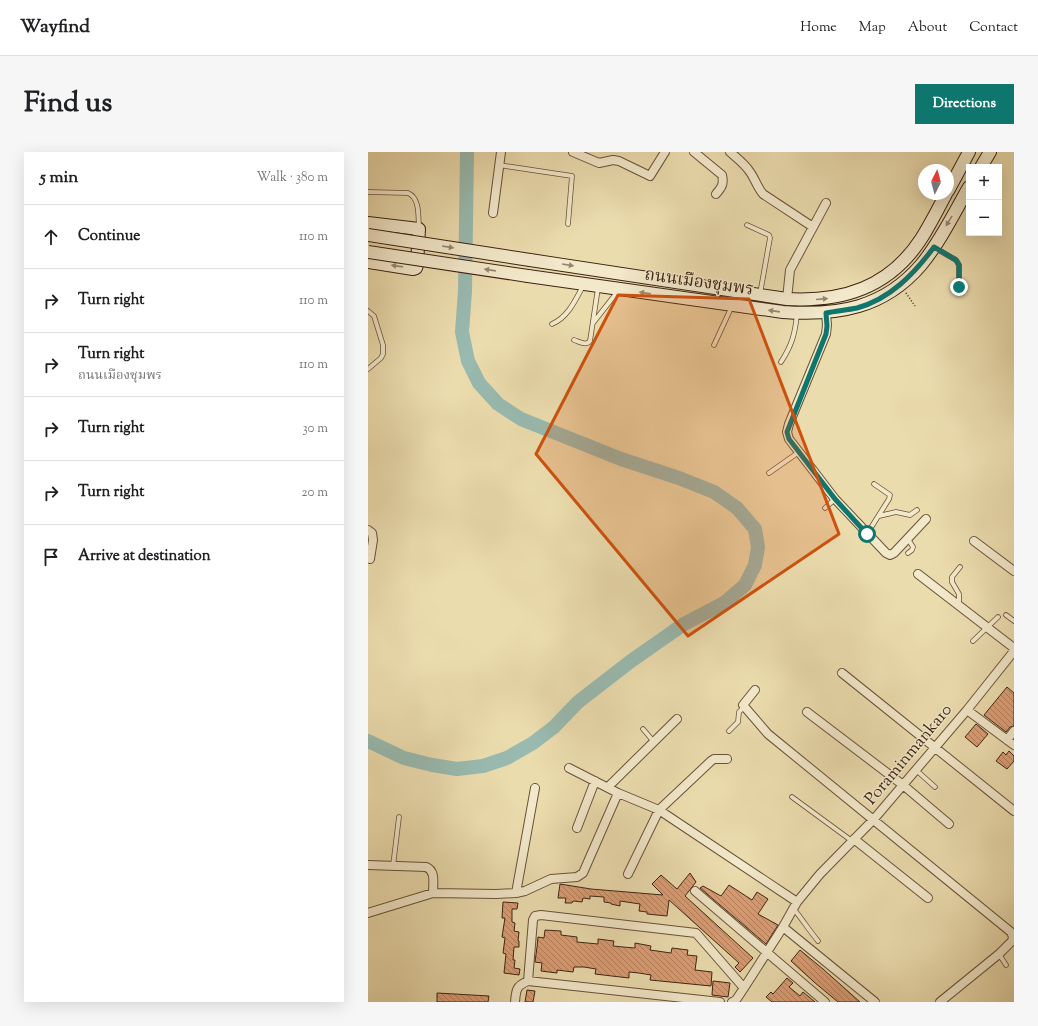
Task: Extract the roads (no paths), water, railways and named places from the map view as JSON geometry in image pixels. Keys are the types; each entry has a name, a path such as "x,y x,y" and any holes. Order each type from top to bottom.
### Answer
{"main road":[{"path":"954,180 970,152"},
{"path":"983,164 990,152"},
{"name":"ถนนเมืองชุมพร","path":"368,252 732,305 797,313 826,313 858,307 879,298 901,284 920,265 934,247 966,192"},
{"name":"ถนนเมืองชุมพร","path":"368,235 787,299 820,299 852,293 873,284 894,270 909,255 921,239 943,200"},
{"path":"368,222 419,230 416,268 413,269 368,262"}],"street":[{"path":"494,213 501,152"},
{"path":"573,152 599,163 613,160 619,161 650,176 665,152"},
{"path":"694,152 722,175 722,187 716,194"},
{"path":"730,152 746,166 757,187 763,194 813,227"},
{"path":"787,299 790,270 826,203"},
{"path":"826,313 826,334 787,432 789,439 835,499 886,553 894,553 926,519"},
{"path":"368,530 372,533 373,540 370,559"},
{"path":"974,541 1014,571"},
{"path":"918,574 1014,650"},
{"name":"Poraminmanka10","path":"732,1002 736,1000 744,988 783,927 795,905 820,874 874,819 935,748 1014,650"},
{"path":"842,673 1014,811"},
{"path":"754,690 744,702 744,707 768,734 874,819 1010,932 1013,937 1012,941 999,954 940,1002"},
{"path":"967,710 1014,745"},
{"path":"807,712 903,785 948,824"},
{"path":"608,787 677,719"},
{"path":"1007,740 1014,731"},
{"path":"628,874 659,810 711,761 714,759 727,759"},
{"path":"569,768 618,793 659,810 795,905"},
{"path":"577,828 595,781"},
{"path":"516,893 536,788"},
{"path":"368,913 433,893 516,893 525,891 551,879 577,877 583,873 618,793"},
{"path":"853,840 928,898"},
{"path":"368,865 426,867 433,872 433,893"},
{"path":"695,891 825,1002"},
{"path":"528,981 533,920 535,916 540,915 696,933 744,988"},
{"path":"783,927 875,1002"},
{"path":"515,1002 516,990 520,984 528,981 658,998 720,1002"}],"lane":[{"path":"499,165 572,176 568,224"},
{"path":"368,192 408,193 413,195 416,201 419,230"},
{"path":"747,225 769,235 770,238 759,294"},
{"path":"934,247 956,260 959,265 959,287"},
{"path":"552,324 564,317 584,284"},
{"path":"574,340 585,344 590,341 598,286"},
{"path":"593,324 619,289"},
{"path":"714,345 732,305"},
{"path":"368,311 374,316 383,345 383,354 381,358 368,369"},
{"path":"782,362 790,349 795,334 797,313"},
{"path":"769,474 799,451"},
{"path":"867,534 890,495 874,484"},
{"path":"825,508 835,499"},
{"path":"878,516 896,512 910,515 917,510"},
{"path":"908,539 913,547 908,553"},
{"path":"959,606 959,594 952,582 952,577 960,567"},
{"path":"1006,615 1014,621"},
{"path":"973,641 988,628 998,616"},
{"path":"729,731 738,722 739,712 744,707"},
{"path":"643,728 654,742"},
{"path":"916,770 935,787"},
{"path":"792,797 853,840"},
{"path":"393,866 399,817"},
{"path":"795,905 809,930 818,941"},
{"path":"999,954 1006,965"}],"waterway":[{"path":"368,741 404,758 457,769 483,766 507,758 533,743 554,727 578,702 631,661 684,624 724,603 745,585 755,565 758,547 755,529 737,508 714,492 679,478 621,459 521,419 498,404 479,383 468,361 462,332 465,291 467,152"}]}
